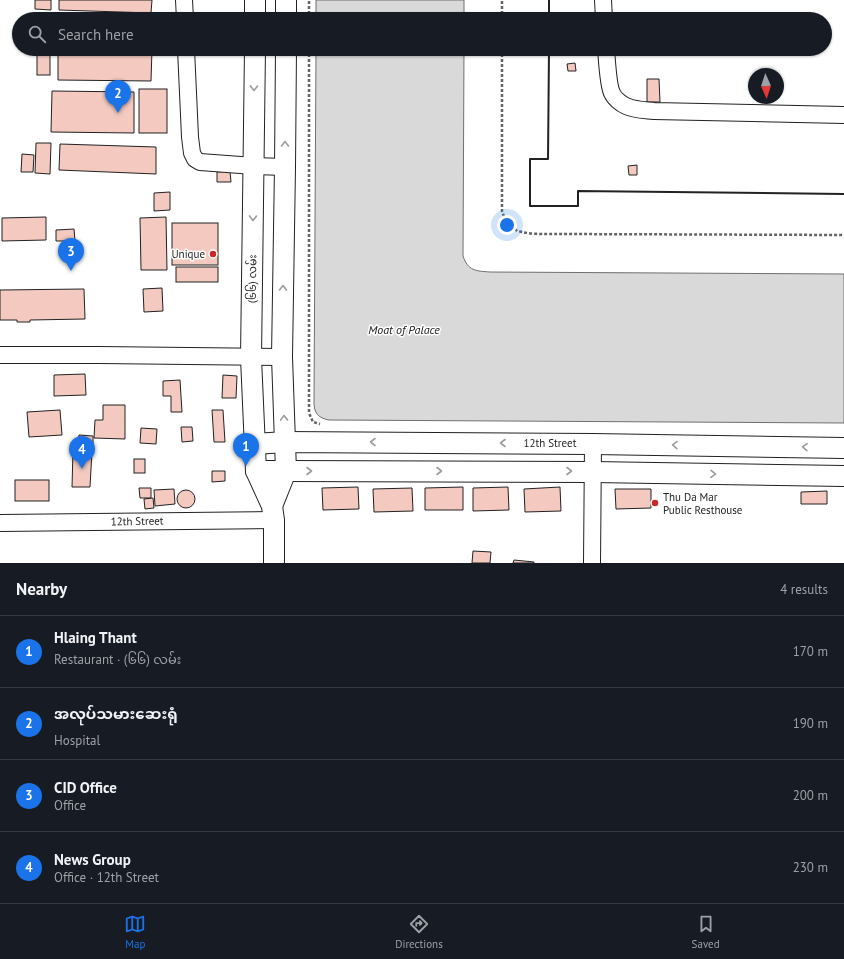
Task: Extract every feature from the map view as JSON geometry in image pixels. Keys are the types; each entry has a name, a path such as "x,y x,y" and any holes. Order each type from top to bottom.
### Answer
{"main road":[{"path":"255,0 255,12"},
{"path":"286,0 286,12"},
{"name":"(၆၆) လမ်း","path":"255,56 251,358 256,471 273,513"},
{"name":"(၆၆) လမ်း","path":"274,563 273,513 286,471 282,358 286,56"},
{"name":"12th Street","path":"255,444 285,442 593,444 844,448"},
{"path":"256,471 594,472 844,476"}],"street":[{"path":"184,0 185,12"},
{"path":"603,0 604,12"},
{"path":"186,56 190,137 192,153 195,159 200,162 285,167"},
{"path":"607,56 612,94 625,106 636,110 844,115"},
{"path":"0,355 282,358"},
{"path":"592,563 594,472 593,444"},
{"name":"12th Street","path":"0,523 273,513"}],"path":[{"path":"309,12 310,0"},
{"path":"502,0 502,12"},
{"path":"309,56 309,413 313,422 323,425"},
{"path":"502,56 502,211 512,228 520,232 557,234 844,235"}],"water":[{"path":"316,0 464,0 464,12 316,12"},
{"name":"Moat of Palace","path":"316,56 464,56 463,256 467,265 473,269 490,272 844,274 844,423 329,420 322,418 317,414 314,402"}],"building":[{"path":"35,0 51,0 51,10 35,9"},
{"path":"59,0 152,0 151,12 59,10"},
{"path":"37,56 50,56 50,75 37,75"},
{"path":"58,56 152,56 151,81 58,80"},
{"path":"575,63 576,71 568,71 567,64"},
{"path":"647,79 659,79 660,102 647,102"},
{"path":"139,89 167,89 167,133 139,133"},
{"path":"52,91 134,92 134,133 51,132"},
{"path":"36,143 51,143 50,174 35,173"},
{"path":"60,144 156,147 156,174 59,170"},
{"path":"22,154 34,155 33,172 21,172"},
{"path":"637,165 637,175 629,175 628,166"},
{"path":"230,171 231,182 217,182 217,172"},
{"path":"170,192 170,210 154,211 154,193"},
{"path":"46,217 46,240 2,241 2,218"},
{"path":"166,217 167,270 141,270 140,218"},
{"path":"172,223 218,223 218,265 172,265"},
{"path":"74,229 75,241 56,241 56,230"},
{"path":"176,267 218,267 218,282 176,282"},
{"path":"162,288 163,311 144,312 143,289"},
{"path":"84,289 85,319 30,320 30,322 0,320 0,290"},
{"path":"85,374 86,395 54,396 54,375"},
{"path":"223,375 237,376 236,398 222,398"},
{"path":"180,380 182,412 171,412 171,396 163,396 163,381"},
{"path":"103,405 125,405 125,439 94,438 95,420 103,420"},
{"path":"60,410 62,435 29,437 27,412"},
{"path":"212,410 223,410 225,442 214,442"},
{"path":"181,427 192,427 193,441 182,442"},
{"path":"141,428 157,429 156,444 140,443"},
{"path":"79,435 93,436 93,449 78,449"},
{"path":"73,450 92,451 90,487 72,487"},
{"path":"134,459 145,459 145,473 134,473"},
{"path":"212,471 225,471 225,481 212,482"},
{"path":"15,480 49,480 49,501 15,501"},
{"path":"358,487 359,509 323,510 322,488"},
{"path":"463,487 463,510 425,510 425,488"},
{"path":"508,487 509,510 473,511 473,488"},
{"path":"560,487 561,511 525,512 524,489"},
{"path":"139,488 151,488 151,498 140,498"},
{"path":"412,488 413,511 374,512 373,489"},
{"path":"174,489 175,504 155,506 154,490"},
{"path":"615,489 651,489 651,508 616,509"},
{"path":"186,490 192,493 195,499 192,505 186,508 180,505 177,499 180,493"},
{"path":"827,491 827,504 801,504 801,492"},
{"path":"153,498 154,508 145,509 144,499"},
{"path":"473,551 491,552 490,563 472,563"},
{"path":"514,560 534,562 534,563 513,563"}],"wall":[{"path":"549,0 549,12"},
{"path":"549,56 548,159 530,159 530,206 578,206 578,191 844,194"}],"place":[{"name":"အလုပ်သမားဆေးရုံ","path":"118,113"},
{"name":"Unique","path":"213,254"},
{"name":"CID Office","path":"71,271"},
{"name":"Hlaing Thant","path":"246,466"},
{"name":"News Group","path":"82,469"},
{"name":"Thu Da Mar Public Resthouse","path":"655,503"}]}
